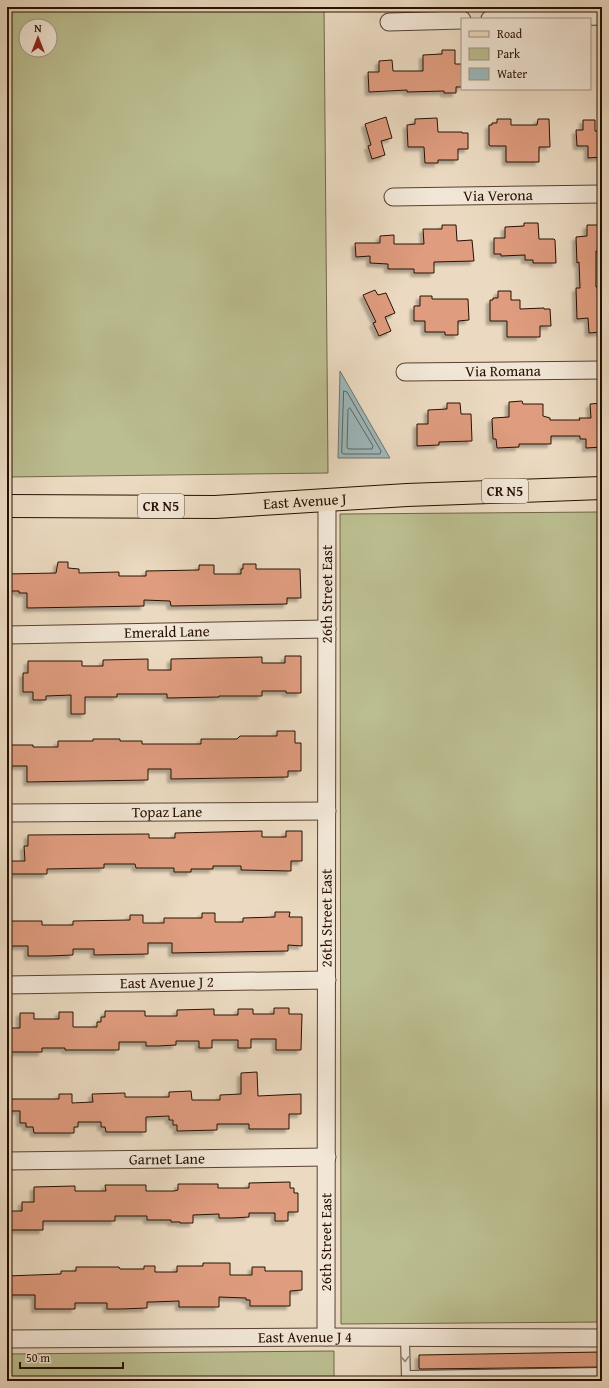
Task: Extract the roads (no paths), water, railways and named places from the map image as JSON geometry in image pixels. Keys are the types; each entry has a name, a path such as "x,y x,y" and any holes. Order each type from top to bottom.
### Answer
{"main road":[{"name":"East Avenue J","path":"7,506 215,507 407,495 602,488"}],"street":[{"path":"527,18 602,16"},
{"path":"389,22 461,20"},
{"name":"Via Verona","path":"393,197 602,194"},
{"name":"Via Romana","path":"405,372 602,370"},
{"name":"26th Street East","path":"326,1336 328,500"},
{"name":"Emerald Lane","path":"7,635 327,629"},
{"name":"Topaz Lane","path":"7,813 327,811"},
{"name":"East Avenue J 2","path":"7,985 327,980"},
{"name":"Garnet Lane","path":"7,1161 327,1157"},
{"name":"East Avenue J 4","path":"7,1339 326,1336 602,1338"}],"lane":[{"path":"405,1337 406,1378 602,1372"}],"water":[{"path":"340,371 390,458 338,458"}]}
